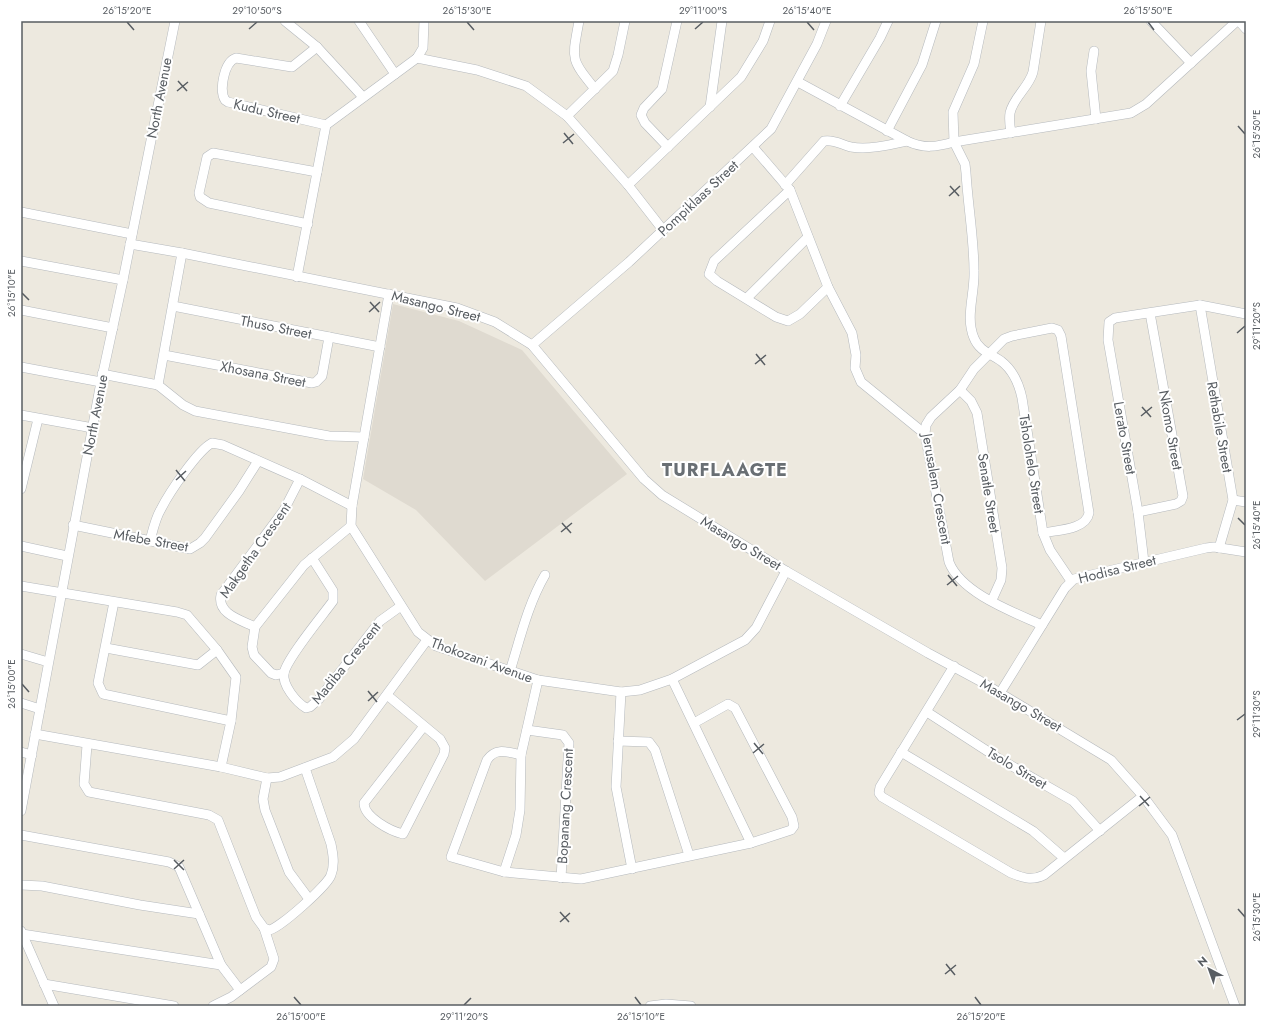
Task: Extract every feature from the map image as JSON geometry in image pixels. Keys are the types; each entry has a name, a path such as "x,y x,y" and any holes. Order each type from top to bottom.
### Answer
{"street":[{"name":"North Avenue","path":"21,811 73,525 175,21"},
{"path":"359,21 395,74"},
{"path":"297,277 326,125 417,58 423,48 424,21"},
{"path":"579,21 574,60 595,89"},
{"path":"567,116 595,89 614,67 625,21"},
{"path":"668,148 645,122 642,115 644,108 662,89 677,21"},
{"path":"710,107 718,39 722,21"},
{"path":"628,185 668,148 747,69 763,41 770,21"},
{"name":"Pompiklaas Street","path":"532,345 629,262 753,147 770,129 798,82 818,44 826,21"},
{"path":"840,106 880,38 888,21"},
{"path":"886,131 922,65 936,21"},
{"path":"954,142 953,112 974,64 983,21"},
{"path":"1010,133 1010,115 1012,108 1031,79 1033,72 1041,21"},
{"path":"1151,21 1191,63"},
{"path":"798,82 886,131 907,141 925,147 1121,116 1137,110 1238,21 1246,29"},
{"path":"289,22 317,47 363,97"},
{"name":"Kudu Street","path":"317,47 292,67 236,58 232,59 227,65 222,92 225,100 228,102 326,125"},
{"path":"1094,51 1091,71 1096,119"},
{"path":"417,58 477,70 526,86 567,116 628,185 663,230"},
{"path":"828,287 800,314 788,321 776,317 711,277 710,270 714,262 787,188 824,141 832,141 851,147 864,147 907,141"},
{"name":"Tsholohelo Street","path":"954,142 965,164 966,173 974,270 974,284 970,310 971,327 978,346 1006,366 1014,376 1020,390 1043,533 1050,550 1071,581"},
{"path":"753,147 787,188 828,287 852,333 856,355 855,368 861,382 925,434"},
{"path":"308,224 209,203 200,197 199,192 207,157 213,152 317,172"},
{"path":"21,212 132,234"},
{"path":"747,298 808,237"},
{"name":"Masango Street","path":"130,244 457,308 496,322 532,345 644,479 662,495 786,571 922,650 954,666 1000,693 1102,754 1116,765 1144,796 1165,824 1177,846 1235,1006"},
{"path":"158,385 182,253"},
{"path":"21,261 123,280"},
{"path":"312,558 333,591 333,601 292,658 284,673 276,675 271,673 254,655 252,647 255,627 294,577 312,558 350,526 352,506 389,294"},
{"path":"1150,313 1200,305 1246,314"},
{"name":"Rethabile Street","path":"1200,305 1233,500 1219,548"},
{"name":"Thuso Street","path":"172,306 380,347"},
{"path":"21,310 113,328"},
{"name":"Lerato Street","path":"1144,562 1138,512 1108,340 1108,324 1110,320 1115,318 1150,313"},
{"name":"Nkomo Street","path":"1138,512 1176,504 1181,501 1183,496 1150,313"},
{"name":"Jerusalem Crescent","path":"1042,625 1012,612 970,587 958,578 952,570 925,434 926,425 931,417 960,390 974,369 1004,339 1052,328 1058,330 1061,336 1089,513 1083,524 1043,533"},
{"name":"Xhosana Street","path":"164,354 312,383 316,382 322,376 329,337"},
{"path":"21,367 158,385 183,405 195,411 329,436 364,437"},
{"name":"Senatle Street","path":"960,390 972,401 977,413 1002,568 1001,580 992,600"},
{"path":"21,415 93,428"},
{"path":"21,489 38,418"},
{"path":"150,541 161,509 206,446 217,443 300,480 352,506"},
{"name":"Mfebe Street","path":"73,525 190,549 200,543 239,491 258,461"},
{"name":"Makgetha Crescent","path":"255,627 231,616 219,602 221,595 284,510 300,480"},
{"path":"1233,500 1246,502"},
{"name":"Thokozani Avenue","path":"350,526 418,632 436,646 538,680 621,692 640,690 672,679 745,640 756,628 786,571"},
{"path":"21,546 67,556"},
{"name":"Hodisa Street","path":"1000,693 1071,581 1082,576 1206,548 1219,548 1246,552"},
{"path":"510,671 531,606 545,575"},
{"path":"21,586 187,615 217,650 236,677 231,721 221,767"},
{"path":"114,602 98,683 103,694 231,721"},
{"name":"Madiba Crescent","path":"284,673 285,682 289,690 303,706 306,708 310,707 319,699 380,621 401,606"},
{"path":"36,734 221,767 267,778 280,776 333,757 345,748 354,739 427,640"},
{"path":"106,648 198,665 217,650"},
{"path":"21,654 48,662"},
{"path":"954,666 880,787 879,793 882,797 1021,877 1037,879 1144,796"},
{"path":"672,679 751,843"},
{"path":"504,872 516,835 520,810 521,755 538,680"},
{"path":"621,692 616,787 632,869"},
{"path":"387,695 440,739 445,748 444,754 403,834 394,832 385,827 367,812 364,803 424,726"},
{"path":"21,703 40,709"},
{"path":"561,878 581,879 632,869 689,855 751,843 791,830 794,826 792,817 735,708 728,704 694,723"},
{"name":"Tsolo Street","path":"927,712 998,758 1073,801 1100,831"},
{"name":"Bopanang Crescent","path":"521,755 496,751 490,755 451,857 504,872 561,878 569,743 563,735 527,730"},
{"path":"618,741 649,742 655,750 689,855"},
{"path":"87,744 84,784 89,792 209,815 218,820 256,917 264,928 273,954 273,963 240,990 213,1006"},
{"path":"21,752 32,755"},
{"path":"901,752 1032,831 1064,858"},
{"path":"264,928 274,930 309,899 329,879 332,873 333,855 331,844 305,768"},
{"path":"267,778 263,800 265,810 289,872 309,899"},
{"path":"21,835 176,864 183,872 199,914 221,964 240,990"},
{"path":"21,885 42,886 140,905 199,914"},
{"path":"54,1006 44,984 25,951 22,932 221,964"},
{"path":"44,984 174,1006"},
{"path":"650,1006 691,1006"}],"shaded area":[{"path":"393,304 459,321 522,350 627,474 485,581 416,510 363,479"}],"district":[{"name":"TURFLAAGTE","path":"725,470"}]}
